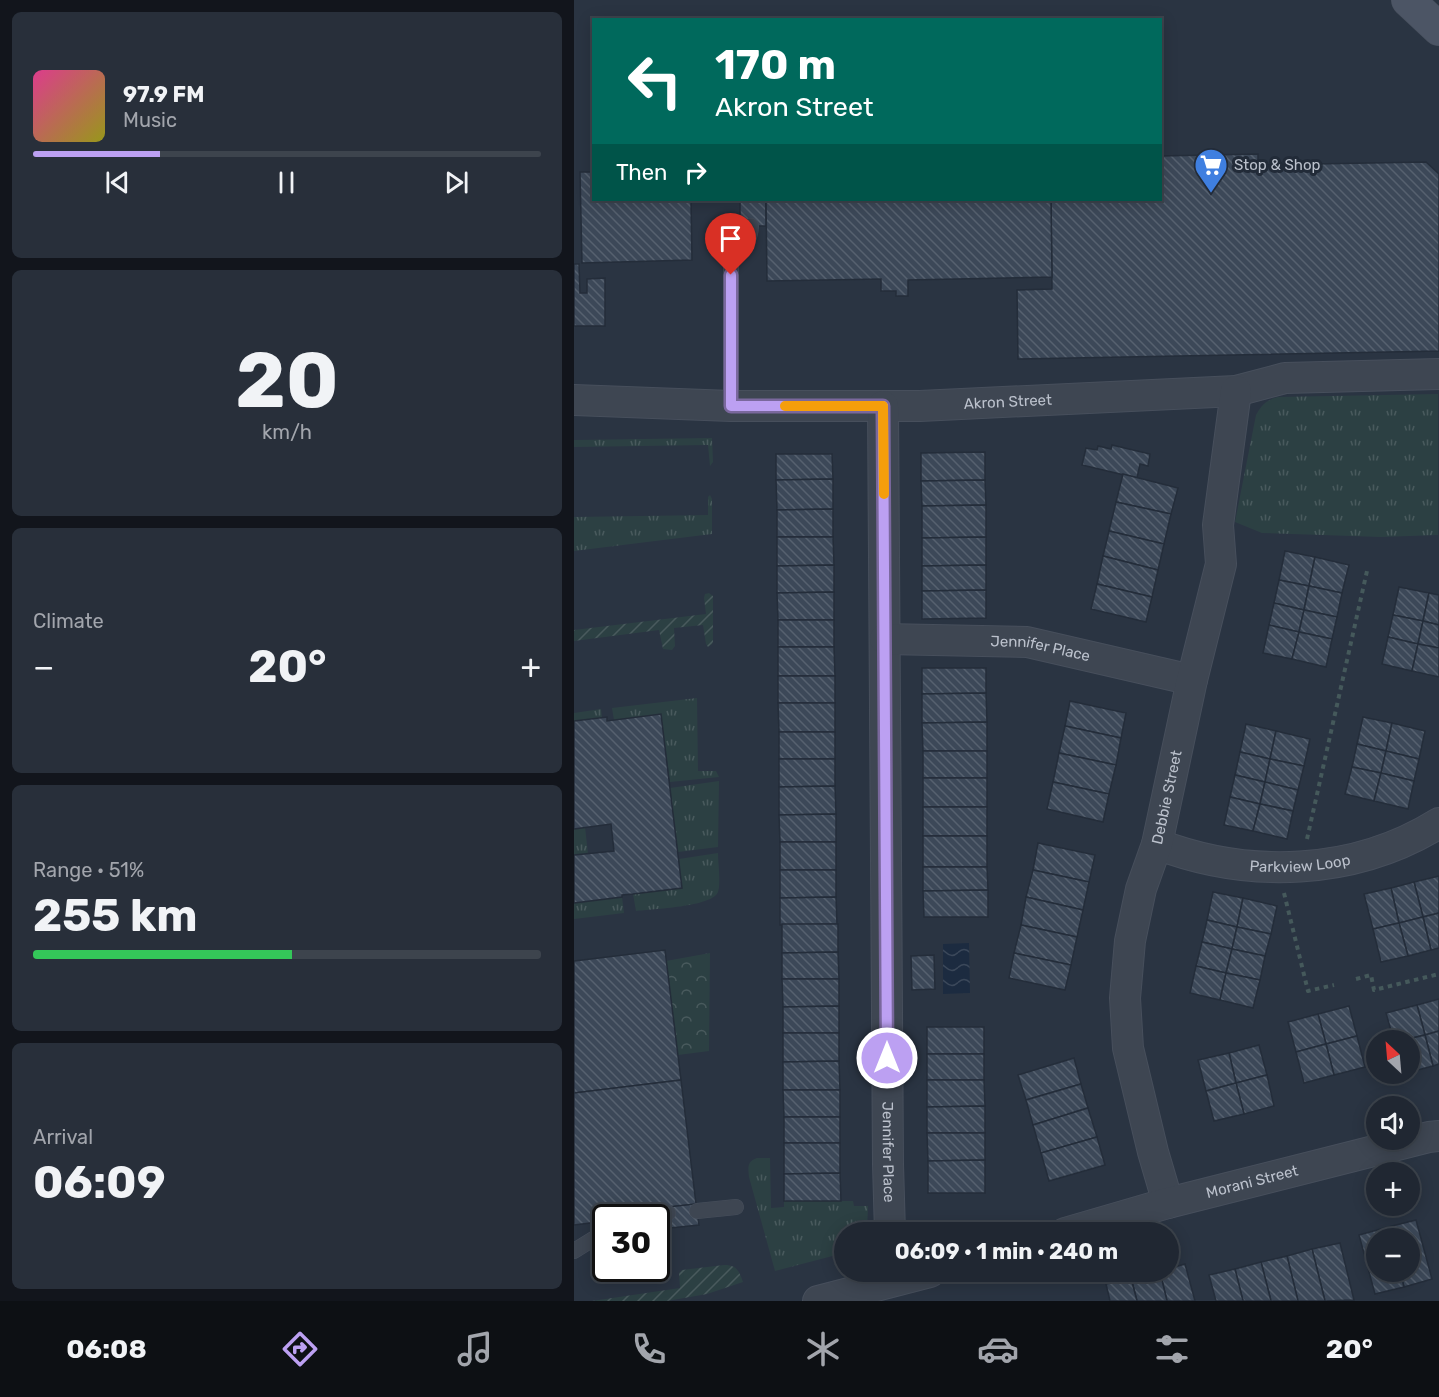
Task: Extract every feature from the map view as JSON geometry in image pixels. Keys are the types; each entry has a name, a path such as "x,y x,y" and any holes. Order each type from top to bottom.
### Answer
{"main road":[{"path":"1408,0 1438,29"}],"street":[{"name":"Akron Street","path":"574,400 731,406 920,406 1236,391 1285,378 1438,374"},
{"name":"Debbie Street","path":"1168,1203 1128,1048 1126,1008 1130,941 1141,889 1157,844 1192,680 1221,564 1218,525 1236,391"},
{"name":"Jennifer Place","path":"883,406 890,1222"},
{"name":"Jennifer Place","path":"884,639 1027,642 1192,680"},
{"name":"Parkview Loop","path":"1157,844 1224,863 1276,868 1317,866 1359,857 1403,842 1418,836 1438,823"},
{"name":"Morani Street","path":"1103,1222 1168,1203 1438,1136"},
{"path":"830,1299 879,1282"}],"lane":[{"path":"731,406 731,253 748,241 751,226"},
{"path":"697,1211 736,1207"},
{"path":"574,1251 592,1240"}],"path":[{"path":"1306,846 1367,571"},
{"path":"1283,886 1308,991 1334,985"},
{"path":"1356,979 1371,975 1374,990 1438,974"}],"green space":[{"path":"1438,394 1438,535 1381,537 1262,533 1235,522 1256,415 1268,401 1278,397"},
{"path":"712,438 713,462 710,466 708,445 574,447 574,440"},
{"path":"710,495 712,534 574,551 574,517 708,515"},
{"path":"709,593 713,596 713,642 708,647 703,625 674,628 675,646 672,650 663,649 659,630 574,641 574,630 706,614 704,598 705,594"},
{"path":"697,698 698,771 716,771 719,777 670,782 661,715 614,720 612,708"},
{"path":"601,709 602,718 574,721 574,713"},
{"path":"719,781 718,847 678,852 670,788"},
{"path":"585,827 588,854 574,855 574,829"},
{"path":"718,853 719,888 713,897 694,904 636,911 633,894 682,888 679,859"},
{"path":"622,897 624,913 574,919 574,903"},
{"path":"710,953 709,1051 678,1055 666,961"},
{"path":"770,1158 771,1208 784,1207 784,1201 853,1201 854,1206 868,1206 867,1222 834,1222 834,1256 775,1271 749,1177 748,1168 754,1159"},
{"path":"724,1265 737,1269 743,1282 707,1294 667,1301 592,1301 680,1288 679,1273 682,1270"}],"water":[{"path":"969,943 970,993 943,994 943,944"}],"building":[{"path":"1258,154 1258,165 1426,162 1439,174 1439,351 1018,359 1017,290 1052,289 1051,201 1162,201 1162,156"},
{"path":"580,172 592,172 592,201 691,201 692,260 582,263"},
{"path":"740,201 766,201 766,226 740,226"},
{"path":"766,201 1051,201 1052,277 908,280 908,296 896,296 896,291 881,291 881,279 767,281"},
{"path":"574,264 579,264 580,293 587,293 587,279 605,278 605,326 574,326"},
{"path":"1112,445 1150,454 1148,466 1140,464 1137,478 1082,465 1086,448 1097,450 1098,446 1111,449"},
{"path":"985,452 985,480 921,481 921,453"},
{"path":"776,454 832,454 833,479 776,480"},
{"path":"1123,474 1178,488 1171,514 1116,502"},
{"path":"833,479 833,509 777,510 776,480"},
{"path":"985,480 986,505 922,506 921,481"},
{"path":"1116,502 1171,514 1164,544 1109,531"},
{"path":"986,505 986,537 922,538 922,506"},
{"path":"833,509 833,537 777,537 777,510"},
{"path":"1109,531 1164,544 1158,570 1103,556"},
{"path":"777,537 833,537 834,565 777,566"},
{"path":"986,537 986,565 922,566 922,538"},
{"path":"1285,551 1315,557 1309,586 1279,580"},
{"path":"1103,556 1158,570 1152,597 1097,584"},
{"path":"1315,557 1349,565 1342,593 1309,586"},
{"path":"834,565 834,592 777,593 777,566"},
{"path":"986,565 986,590 922,591 922,566"},
{"path":"1279,580 1309,586 1304,610 1274,603"},
{"path":"1097,584 1152,597 1146,622 1091,609"},
{"path":"1309,586 1342,593 1337,617 1304,610"},
{"path":"1399,587 1429,593 1423,621 1393,615"},
{"path":"986,590 986,618 922,619 922,591"},
{"path":"834,592 834,620 778,620 777,593"},
{"path":"1429,593 1439,595 1439,625 1423,621"},
{"path":"1274,603 1304,610 1299,632 1269,625"},
{"path":"1304,610 1337,617 1332,639 1299,632"},
{"path":"1393,615 1423,621 1418,644 1388,637"},
{"path":"778,620 834,620 834,647 778,647"},
{"path":"1423,621 1439,625 1439,648 1418,644"},
{"path":"1269,625 1299,632 1292,659 1263,653"},
{"path":"1299,632 1332,639 1326,667 1292,659"},
{"path":"1388,637 1418,644 1412,671 1382,664"},
{"path":"1418,644 1439,648 1439,677 1412,671"},
{"path":"778,647 834,647 835,676 778,676"},
{"path":"922,668 986,668 986,693 922,694"},
{"path":"778,676 835,676 835,703 778,703"},
{"path":"986,693 987,722 922,723 922,694"},
{"path":"1070,701 1126,713 1121,738 1065,726"},
{"path":"778,703 835,703 835,732 779,732"},
{"path":"661,714 682,888 574,903 574,855 614,851 611,824 574,829 574,721 607,717 607,721"},
{"path":"1363,717 1392,723 1386,751 1357,744"},
{"path":"987,722 987,751 923,751 922,723"},
{"path":"1392,723 1425,731 1419,759 1386,751"},
{"path":"1246,724 1276,731 1270,759 1240,752"},
{"path":"1065,726 1121,738 1116,765 1059,753"},
{"path":"1276,731 1310,739 1304,766 1270,759"},
{"path":"779,732 835,732 835,759 779,759"},
{"path":"1357,744 1386,751 1381,773 1352,767"},
{"path":"923,751 987,751 987,778 923,778"},
{"path":"1386,751 1419,759 1414,781 1381,773"},
{"path":"1240,752 1270,759 1265,782 1235,775"},
{"path":"1059,753 1116,765 1109,794 1053,782"},
{"path":"779,759 835,759 835,786 779,787"},
{"path":"1270,759 1304,766 1298,790 1265,782"},
{"path":"1352,767 1381,773 1374,801 1345,794"},
{"path":"1381,773 1414,781 1408,809 1374,801"},
{"path":"1235,775 1265,782 1260,804 1230,797"},
{"path":"923,778 987,778 987,807 923,807"},
{"path":"1053,782 1109,794 1103,822 1047,809"},
{"path":"1265,782 1298,790 1293,811 1260,804"},
{"path":"835,786 836,814 779,815 779,787"},
{"path":"1230,797 1260,804 1253,831 1224,825"},
{"path":"1260,804 1293,811 1287,839 1253,831"},
{"path":"923,807 987,807 987,836 923,836"},
{"path":"836,814 836,842 780,842 779,815"},
{"path":"923,836 987,836 987,867 923,867"},
{"path":"780,842 836,842 836,870 780,870"},
{"path":"1038,843 1095,855 1089,882 1033,870"},
{"path":"923,867 987,867 988,890 923,891"},
{"path":"780,870 836,870 836,897 780,898"},
{"path":"1033,870 1089,882 1083,910 1026,897"},
{"path":"1439,876 1439,913 1423,917 1414,882"},
{"path":"1414,882 1423,917 1399,923 1391,888"},
{"path":"1391,888 1399,923 1373,929 1364,894"},
{"path":"988,890 988,917 924,917 923,891"},
{"path":"1213,892 1243,898 1237,927 1207,920"},
{"path":"836,897 837,924 780,925 780,898"},
{"path":"1026,897 1083,910 1077,937 1021,925"},
{"path":"1243,898 1277,906 1271,934 1237,927"},
{"path":"1439,913 1439,948 1431,950 1423,917"},
{"path":"1423,917 1431,950 1408,956 1399,923"},
{"path":"1207,920 1237,927 1232,949 1202,942"},
{"path":"1399,923 1408,956 1381,962 1373,929"},
{"path":"782,924 838,924 838,952 782,953"},
{"path":"1021,925 1077,937 1071,965 1014,953"},
{"path":"1237,927 1271,934 1265,956 1232,949"},
{"path":"1202,942 1232,949 1226,973 1196,966"},
{"path":"1232,949 1265,956 1260,980 1226,973"},
{"path":"665,950 681,1080 574,1093 574,961"},
{"path":"838,952 839,979 782,979 782,953"},
{"path":"1014,953 1071,965 1065,990 1009,978"},
{"path":"934,955 935,989 912,990 911,956"},
{"path":"1196,966 1226,973 1220,1000 1190,993"},
{"path":"1226,973 1260,980 1253,1008 1220,1000"},
{"path":"782,979 839,979 839,1006 783,1007"},
{"path":"1439,999 1439,1031 1425,1035 1417,1005"},
{"path":"1417,1005 1425,1035 1420,1036 1420,1030 1391,1030 1386,1013"},
{"path":"839,1006 839,1033 783,1033 783,1007"},
{"path":"1349,1006 1357,1036 1326,1044 1318,1014"},
{"path":"1318,1014 1326,1044 1296,1052 1288,1022"},
{"path":"927,1027 984,1027 984,1054 927,1054"},
{"path":"1439,1031 1439,1064 1433,1066 1425,1035"},
{"path":"783,1033 839,1033 839,1061 783,1062"},
{"path":"1425,1035 1433,1066 1420,1069 1420,1036"},
{"path":"1357,1036 1365,1067 1334,1075 1326,1044"},
{"path":"1326,1044 1334,1075 1304,1083 1296,1052"},
{"path":"1259,1045 1267,1075 1236,1083 1229,1053"},
{"path":"1229,1053 1236,1083 1206,1091 1198,1060"},
{"path":"927,1054 984,1054 984,1080 927,1080"},
{"path":"1074,1058 1081,1084 1026,1100 1018,1075"},
{"path":"839,1061 840,1090 783,1090 783,1062"},
{"path":"1267,1075 1274,1106 1244,1114 1236,1083"},
{"path":"681,1080 696,1204 670,1207 670,1204 592,1204 592,1223 574,1225 574,1093"},
{"path":"927,1080 984,1080 985,1106 927,1107"},
{"path":"1236,1083 1244,1114 1214,1121 1206,1091"},
{"path":"1081,1084 1088,1108 1033,1125 1026,1100"},
{"path":"783,1090 840,1090 840,1117 784,1117"},
{"path":"985,1106 985,1133 927,1133 927,1107"},
{"path":"1088,1108 1097,1137 1041,1153 1033,1125"},
{"path":"784,1117 840,1117 840,1143 784,1143"},
{"path":"927,1133 985,1133 985,1160 928,1161"},
{"path":"1097,1137 1105,1165 1049,1181 1041,1153"},
{"path":"784,1143 840,1143 840,1173 784,1174"},
{"path":"985,1160 985,1193 928,1193 928,1161"},
{"path":"840,1173 841,1201 784,1201 784,1174"},
{"path":"696,1204 699,1225 670,1228 670,1207"},
{"path":"1416,1220 1418,1228 1388,1228"},
{"path":"1366,1233 1366,1261 1359,1235"},
{"path":"1420,1235 1432,1279 1404,1287 1403,1282 1420,1282"},
{"path":"1340,1243 1354,1300 1325,1301 1312,1249"},
{"path":"1312,1249 1325,1301 1298,1301 1287,1256"},
{"path":"1287,1256 1298,1301 1271,1301 1261,1262"},
{"path":"1261,1262 1271,1301 1243,1301 1235,1269"},
{"path":"1185,1264 1195,1301 1167,1301 1162,1282 1179,1282 1179,1266"},
{"path":"1235,1269 1243,1301 1216,1301 1209,1275"},
{"path":"1132,1282 1162,1282 1167,1301 1137,1301"},
{"path":"1132,1282 1137,1301 1110,1301 1106,1284"},
{"path":"1372,1282 1403,1282 1404,1287 1375,1294"}],"slow traffic":[{"path":"785,406 883,406 884,494"}],"place":[{"name":"Stop & Shop","path":"1211,194"}],"route":[{"path":"731,275 731,406 883,406 887,1058"}]}
